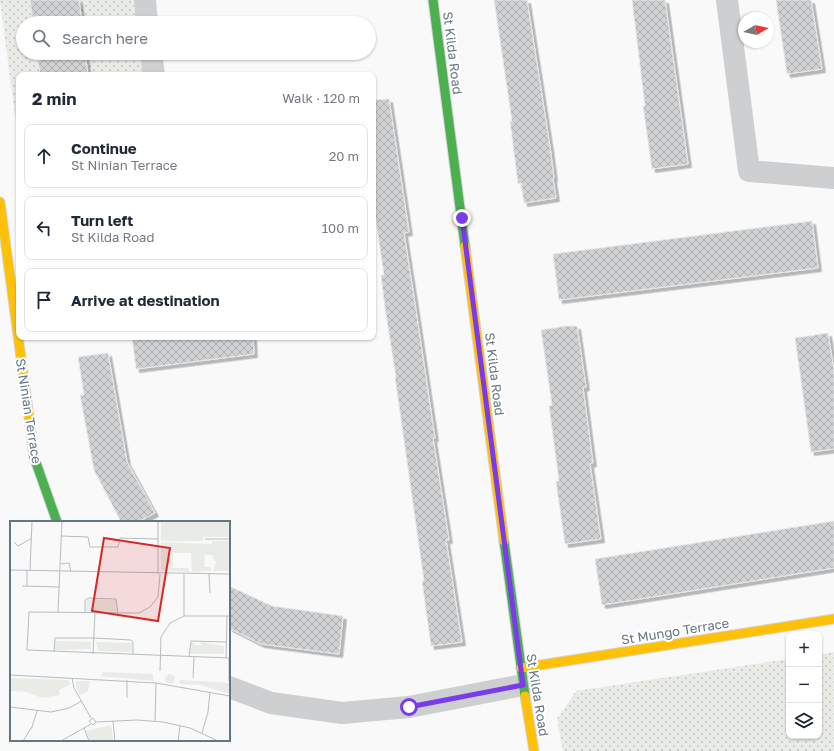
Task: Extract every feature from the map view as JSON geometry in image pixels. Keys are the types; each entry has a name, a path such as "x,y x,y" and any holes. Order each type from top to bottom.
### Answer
{"street":[{"path":"145,0 146,16"},
{"name":"St Kilda Road","path":"433,0 522,677 534,751"},
{"path":"727,0 750,172 834,178"},
{"path":"152,60 154,72"},
{"name":"St Ninian Terrace","path":"0,202 16,297"},
{"name":"St Ninian Terrace","path":"21,340 34,457 57,521"},
{"name":"St Mungo Terrace","path":"522,677 834,619"},
{"path":"230,687 271,703 342,713 409,707 522,677"}],"shaded area":[{"path":"0,0 134,0 135,16 16,16 16,60 141,60 143,72 16,72 16,123"},
{"path":"834,652 834,751 563,751 557,719 576,691 786,659 786,739 822,739 822,654"}],"building":[{"path":"30,0 79,0 81,16 32,16"},
{"path":"494,0 527,0 550,147 556,198 524,203 521,183 518,184 510,121 512,121"},
{"path":"632,0 665,0 688,164 652,169 643,106 645,106"},
{"path":"776,0 811,0 822,69 787,74"},
{"path":"38,60 86,60 88,72 40,72"},
{"path":"389,99 409,232 404,233 435,438 433,438 449,540 446,540 462,642 431,646 422,581 424,581 381,275 384,275 376,221 376,100"},
{"path":"812,221 818,268 559,300 553,254"},
{"path":"566,326 577,326 586,387 583,388 593,463 590,464 601,539 565,544 556,482 559,481 549,406 552,405 541,330"},
{"path":"828,333 834,371 834,449 811,452 795,338"},
{"path":"132,340 253,340 254,354 136,369"},
{"path":"108,353 127,462 155,513 140,521 120,521 94,470 80,395 84,395 78,357"},
{"path":"834,521 834,568 602,605 595,559"},
{"path":"230,586 272,606 343,616 339,654 261,644 230,628"}],"traffic: fast":[{"path":"433,0 465,246"},
{"path":"31,432 34,457 57,521"},
{"path":"504,541 525,696"}],"traffic: slow":[{"path":"0,202 16,321"},
{"path":"465,246 504,541"},
{"path":"19,340 31,432"},
{"path":"521,668 834,619"},
{"path":"525,696 534,751"}],"route":[{"path":"409,707 523,685 462,218"}]}
